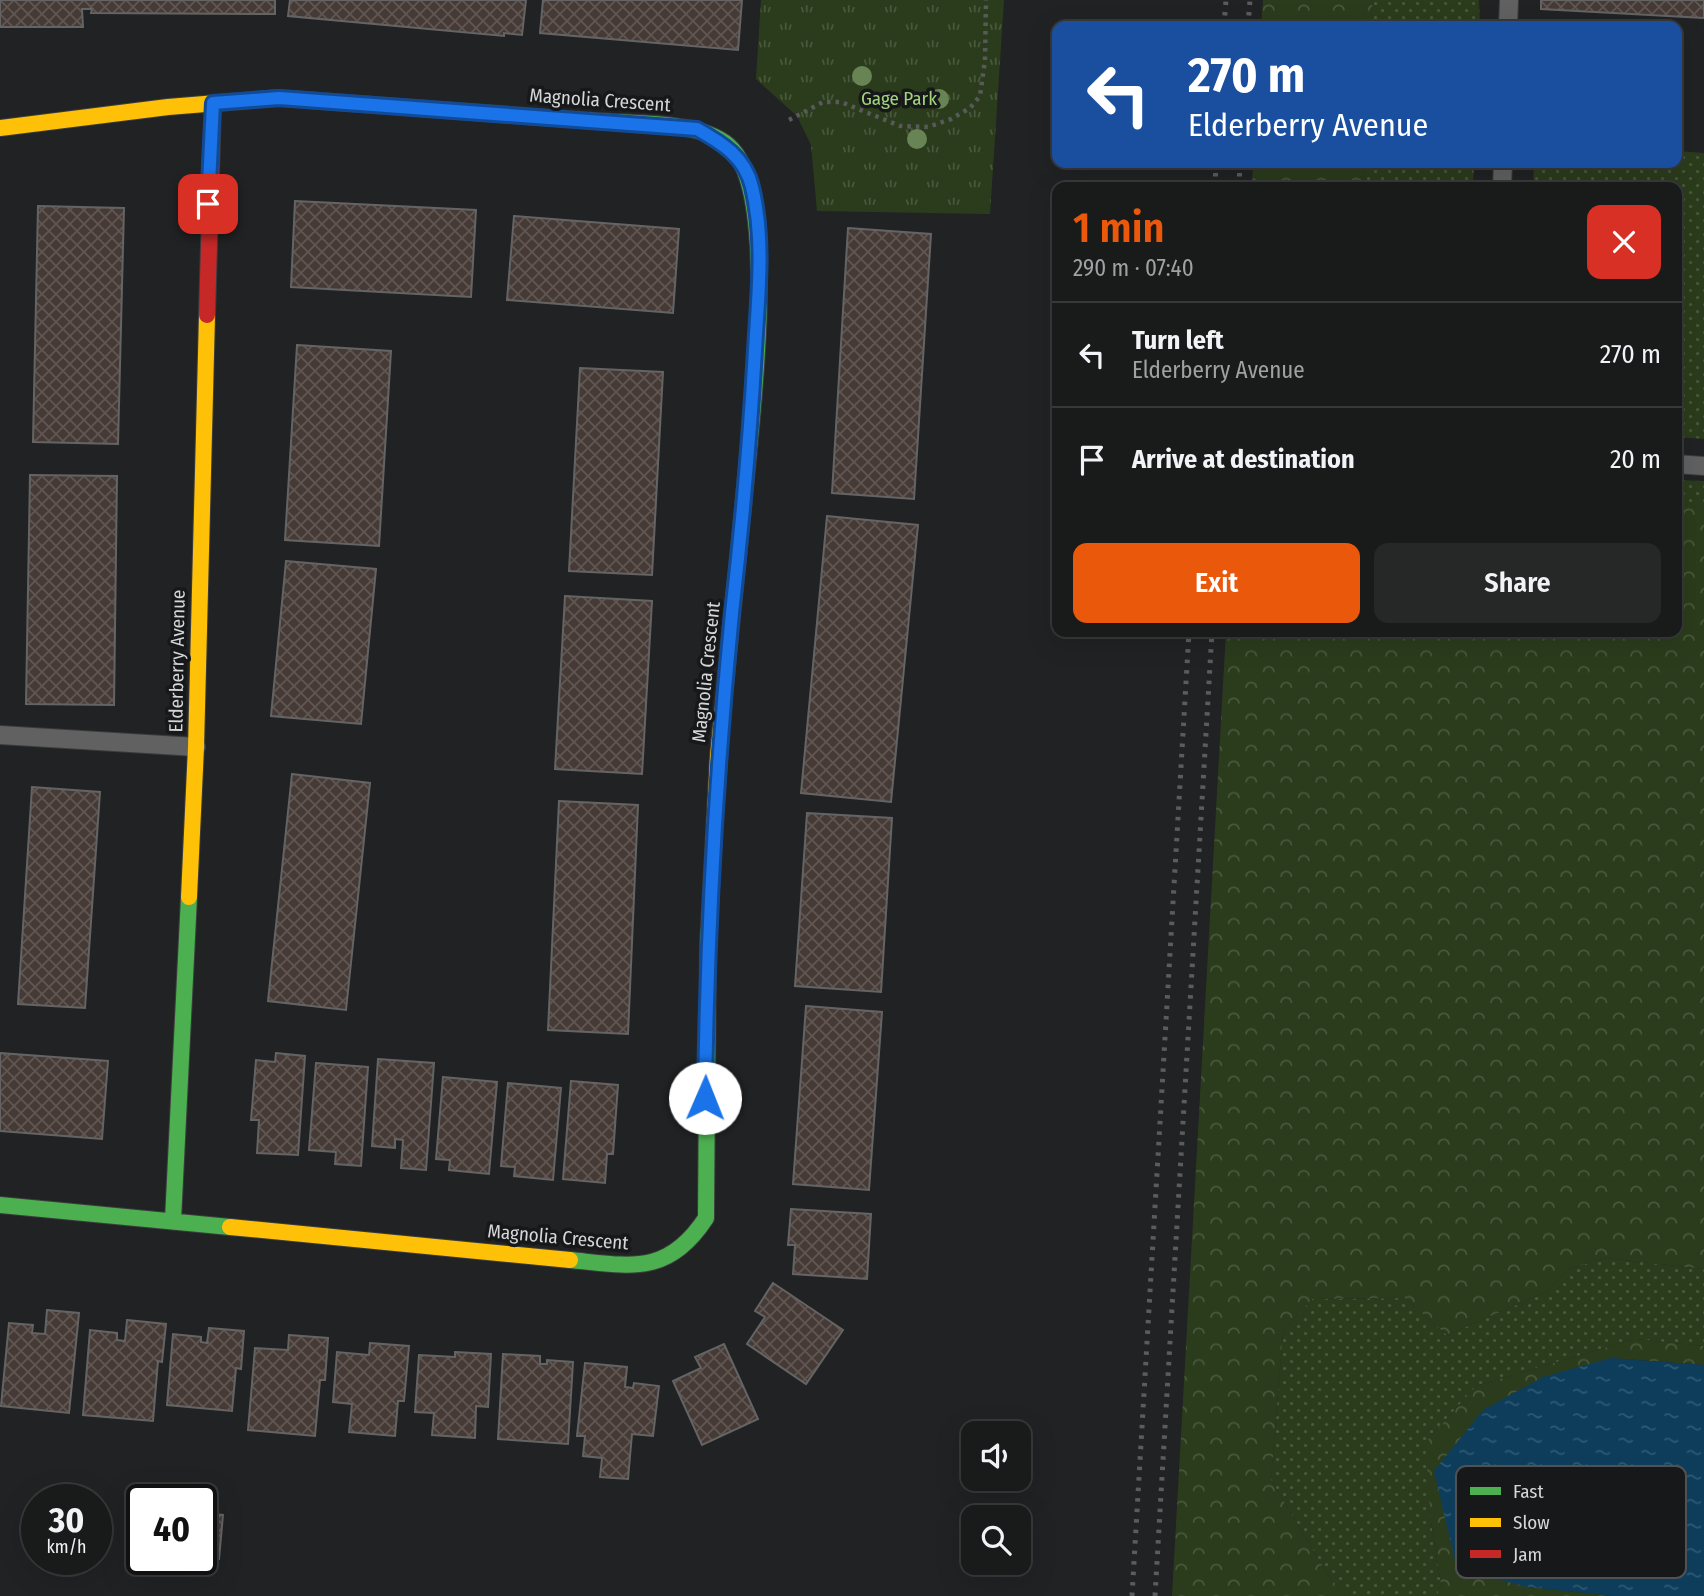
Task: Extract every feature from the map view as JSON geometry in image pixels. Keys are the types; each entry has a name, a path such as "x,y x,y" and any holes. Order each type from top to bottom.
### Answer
{"street":[{"name":"Magnolia Crescent","path":"0,128 279,98 697,129 732,148 752,185 761,256 748,459 718,756 708,945 706,1218 692,1241 651,1265 629,1266 0,1205"},
{"name":"Elderberry Avenue","path":"173,1220 196,747 213,103"}],"lane":[{"path":"1508,21 1509,0"},
{"path":"1682,464 1704,466"},
{"path":"0,735 196,747"}],"path":[{"path":"789,120 823,102 841,102 900,126 928,127 951,119 970,108 980,96 985,60 986,0"}],"green space":[{"name":"Gage Park","path":"761,0 1004,0 990,214 817,211 811,145 797,116 756,79"},
{"path":"1263,0 1373,0 1371,21 1261,21"},
{"path":"1373,0 1479,0 1480,21 1371,21"},
{"path":"1682,151 1704,153 1704,439 1682,437 1682,182 1533,182 1534,168 1682,168"},
{"path":"1253,168 1364,168 1363,182 1252,182"},
{"path":"1364,168 1474,168 1473,182 1363,182"},
{"path":"1682,480 1704,481 1704,507 1682,505"},
{"path":"1682,505 1704,507 1704,1269 1606,1258 1569,1269 1546,1292 1447,1335 1405,1298 1312,1299 1283,1332 1271,1480 1328,1575 1345,1596 1172,1596 1226,637 1682,637"},
{"path":"1606,1258 1704,1269 1704,1346 1635,1339 1476,1386 1426,1442 1431,1522 1441,1584 1437,1596 1345,1596 1328,1575 1271,1480 1283,1332 1312,1299 1405,1298 1447,1335 1546,1292 1569,1269"},
{"path":"1635,1339 1704,1346 1704,1365 1611,1358 1572,1466 1456,1466 1456,1578 1531,1578 1528,1587 1613,1596 1437,1596 1441,1584 1431,1522 1425,1443 1476,1386"}],"water":[{"path":"1611,1358 1704,1365 1704,1596 1613,1596 1528,1587 1492,1578 1686,1578 1686,1466 1456,1466 1456,1565 1434,1471 1483,1410 1543,1377"}],"building":[{"path":"0,0 275,0 275,14 91,13 92,9 82,9 83,27 0,27"},
{"path":"290,0 526,0 522,35 504,33 504,36 288,16"},
{"path":"543,0 742,0 738,50 540,33"},
{"path":"1541,0 1704,0 1704,18 1541,9"},
{"path":"295,201 476,210 471,297 291,287"},
{"path":"38,206 124,208 118,444 33,442"},
{"path":"514,216 679,229 673,313 507,300"},
{"path":"848,228 931,234 914,499 832,493"},
{"path":"297,345 391,351 379,546 285,540"},
{"path":"580,368 663,372 652,575 569,571"},
{"path":"30,475 117,476 114,705 26,704"},
{"path":"827,516 918,525 891,802 801,793"},
{"path":"286,561 376,569 361,724 271,716"},
{"path":"565,596 652,601 642,774 555,769"},
{"path":"292,774 370,783 346,1010 268,1001"},
{"path":"32,787 100,792 85,1008 18,1004"},
{"path":"559,801 638,805 628,1034 548,1030"},
{"path":"807,813 892,818 881,992 795,986"},
{"path":"806,1006 882,1012 869,1190 793,1184"},
{"path":"0,1053 108,1061 102,1139 0,1131"},
{"path":"276,1053 305,1056 298,1155 257,1153 259,1120 251,1120 256,1060 275,1062"},
{"path":"378,1059 434,1063 426,1170 401,1168 403,1140 395,1139 395,1148 372,1146"},
{"path":"316,1063 368,1067 361,1166 335,1164 336,1152 309,1150"},
{"path":"443,1077 497,1082 489,1174 449,1170 450,1160 436,1159"},
{"path":"571,1081 618,1085 613,1154 607,1154 605,1183 563,1179"},
{"path":"508,1083 561,1088 553,1180 514,1176 515,1167 501,1166"},
{"path":"791,1209 871,1214 867,1279 793,1274 795,1245 788,1245"},
{"path":"773,1283 843,1330 806,1384 747,1344 765,1317 755,1311"},
{"path":"47,1310 79,1313 69,1413 1,1406 9,1323 33,1325 32,1333 45,1334"},
{"path":"127,1320 166,1324 162,1362 158,1361 153,1421 83,1415 90,1330 117,1333 117,1340 125,1341"},
{"path":"209,1328 244,1331 241,1369 236,1368 232,1411 167,1405 173,1334 201,1337 201,1342 207,1343"},
{"path":"289,1335 328,1338 325,1380 320,1380 315,1436 248,1430 255,1348 288,1350"},
{"path":"370,1343 409,1346 404,1401 398,1401 395,1436 349,1432 352,1404 333,1402 337,1352 369,1355"},
{"path":"724,1344 758,1419 702,1445 673,1381 701,1368 695,1357"},
{"path":"455,1352 491,1354 488,1407 476,1406 475,1438 432,1435 434,1413 415,1412 419,1355 455,1357"},
{"path":"503,1354 540,1356 540,1364 547,1364 547,1360 573,1362 568,1444 498,1439"},
{"path":"585,1363 627,1367 625,1387 633,1388 634,1383 659,1386 653,1436 632,1434 628,1479 600,1477 602,1458 583,1456 585,1436 577,1436"},
{"path":"217,1514 223,1515 217,1559"}],"railway":[{"path":"1224,21 1226,0"},
{"path":"1248,21 1250,0"},
{"path":"1215,182 1216,168"},
{"path":"1239,182 1240,168"},
{"path":"1132,1596 1189,637"},
{"path":"1155,1596 1212,637"}],"traffic: fast":[{"path":"595,121 668,125 705,133 732,149 746,175 755,214 759,260 759,311 745,488"},
{"path":"570,1260 630,1265 647,1263 677,1250 692,1237 706,1218 708,945 713,854"},
{"path":"173,1220 189,897"},
{"path":"0,1205 230,1227"}],"traffic: slow":[{"path":"0,128 168,107 279,98 595,121"},
{"path":"189,897 196,747 207,315"},
{"path":"713,854 718,756 745,488"},
{"path":"230,1227 570,1260"}],"traffic: jam":[{"path":"207,315 213,103"}],"route":[{"path":"208,204 213,103 279,98 697,129 732,148 752,185 761,256 748,459 718,756 708,945 705,1098"}]}
